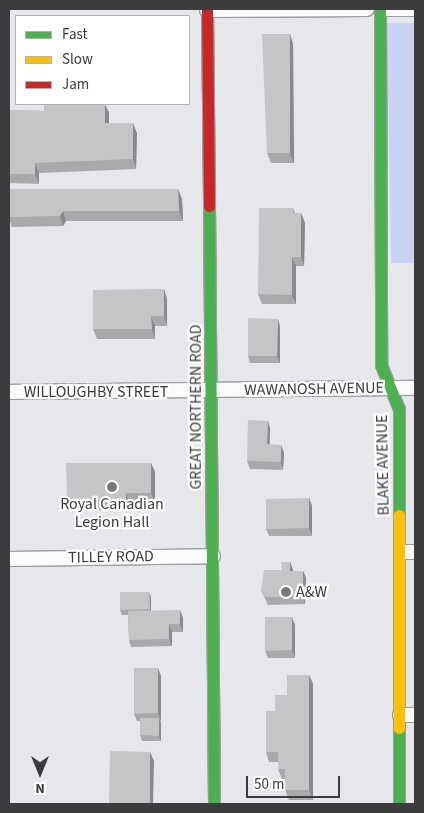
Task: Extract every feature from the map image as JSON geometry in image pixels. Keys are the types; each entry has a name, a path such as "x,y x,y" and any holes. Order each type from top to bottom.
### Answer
{"street":[{"path":"207,9 367,9"},
{"name":"GREAT NORTHERN ROAD","path":"207,9 213,391 214,804"},
{"name":"BLAKE AVENUE","path":"380,9 381,365 399,409 401,552 399,804"},
{"path":"386,9 415,9"},
{"name":"WAWANOSH AVENUE","path":"213,391 415,388"},
{"name":"WILLOUGHBY STREET","path":"9,392 213,391"},
{"path":"401,552 415,552"},
{"name":"TILLEY ROAD","path":"9,558 213,556"},
{"path":"400,715 415,715"}],"shaded area":[{"path":"387,23 415,23 415,263 391,263"}],"building":[{"path":"262,34 290,34 290,153 267,153"},
{"path":"44,105 105,105 105,123 133,123 133,159 35,163 35,174 9,174 9,110 44,111"},
{"path":"9,189 178,189 179,211 63,211 60,216 9,217"},
{"path":"259,208 293,208 293,213 301,213 301,257 292,257 292,295 258,294"},
{"path":"164,289 164,316 151,316 152,329 93,329 93,290"},
{"path":"248,318 278,319 277,356 248,356"},
{"path":"248,420 268,421 267,444 281,445 281,462 247,461"},
{"name":"Royal Canadian Legion Hall","path":"66,463 151,463 151,493 126,493 126,500 67,500"},
{"path":"309,498 309,528 266,529 266,499"},
{"name":"A&W","path":"281,562 290,562 290,571 303,571 303,597 265,597 261,590 264,570 282,570"},
{"path":"120,592 149,592 150,609 120,610"},
{"path":"180,610 180,624 169,624 169,639 129,640 128,611"},
{"path":"265,617 292,617 292,650 265,651"},
{"path":"134,668 158,668 158,713 134,714"},
{"path":"287,675 309,675 309,790 285,790 285,769 278,769 278,752 266,752 266,711 275,711 275,695 287,695"},
{"path":"140,718 159,718 159,736 140,735"},
{"path":"110,751 150,752 150,804 109,804"}],"traffic: fast":[{"path":"380,9 381,365 399,409 399,515"},
{"path":"209,206 214,804"},
{"path":"399,728 399,804"}],"traffic: slow":[{"path":"399,515 399,728"}],"traffic: jam":[{"path":"207,9 209,206"}],"place":[{"name":"Royal Canadian Legion Hall","path":"112,487"},
{"name":"A&W","path":"286,592"}]}
